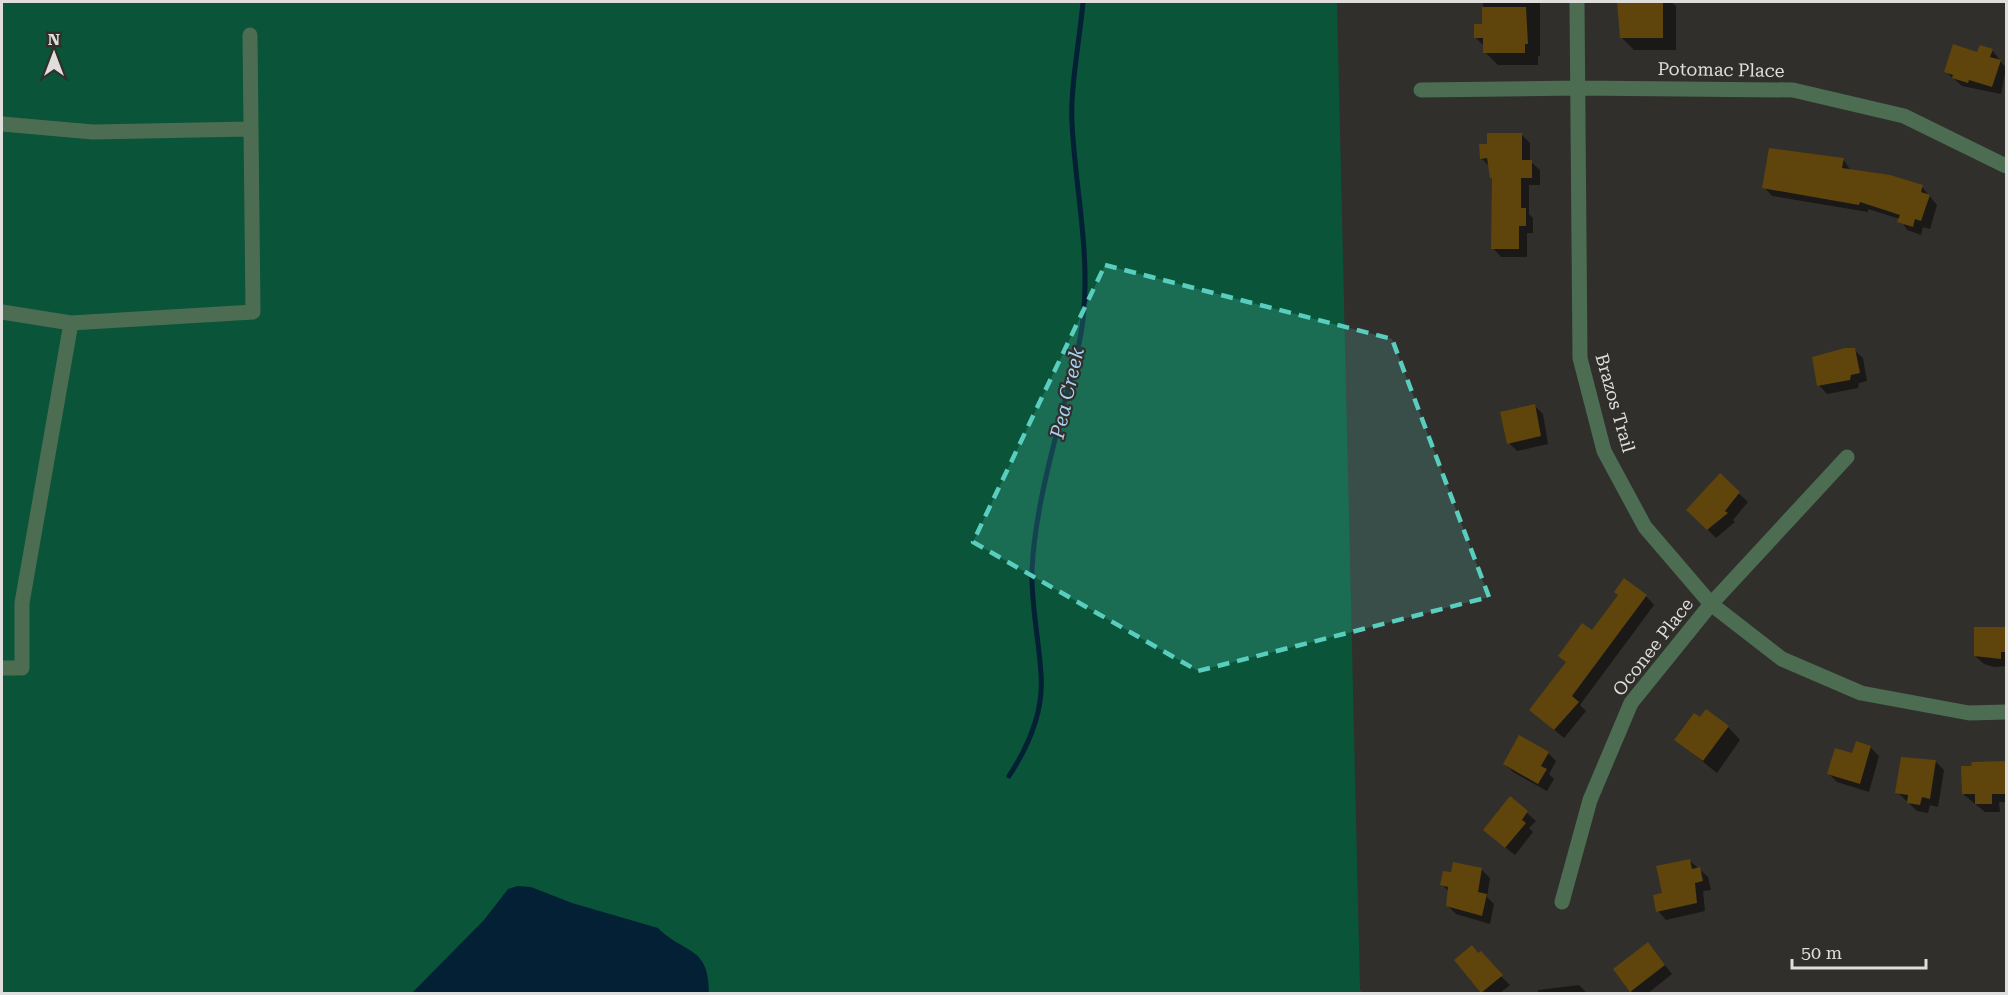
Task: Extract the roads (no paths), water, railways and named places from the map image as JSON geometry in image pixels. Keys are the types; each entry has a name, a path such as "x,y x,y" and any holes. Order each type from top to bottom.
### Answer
{"street":[{"name":"Brazos Trail","path":"1578,2 1581,358 1604,451 1645,527 1711,604 1782,659 1861,693 1970,712 2007,712"},
{"path":"2,312 71,323 253,312 250,35"},
{"name":"Potomac Place","path":"1421,90 1578,88 1793,90 1904,116 2007,166"},
{"path":"2,124 93,132 250,129"},
{"path":"2,668 22,668 22,603 71,323"},
{"name":"Oconee Place","path":"1562,903 1590,800 1631,703 1711,604 1846,457"}],"water":[{"path":"518,886 531,887 572,903 658,928 700,958 705,966 709,993 412,993 484,920 508,889"}],"waterway":[{"name":"Pea Creek","path":"1009,776 1028,741 1040,701 1041,674 1032,584 1036,527 1083,320 1085,262 1072,109 1083,2"}]}
